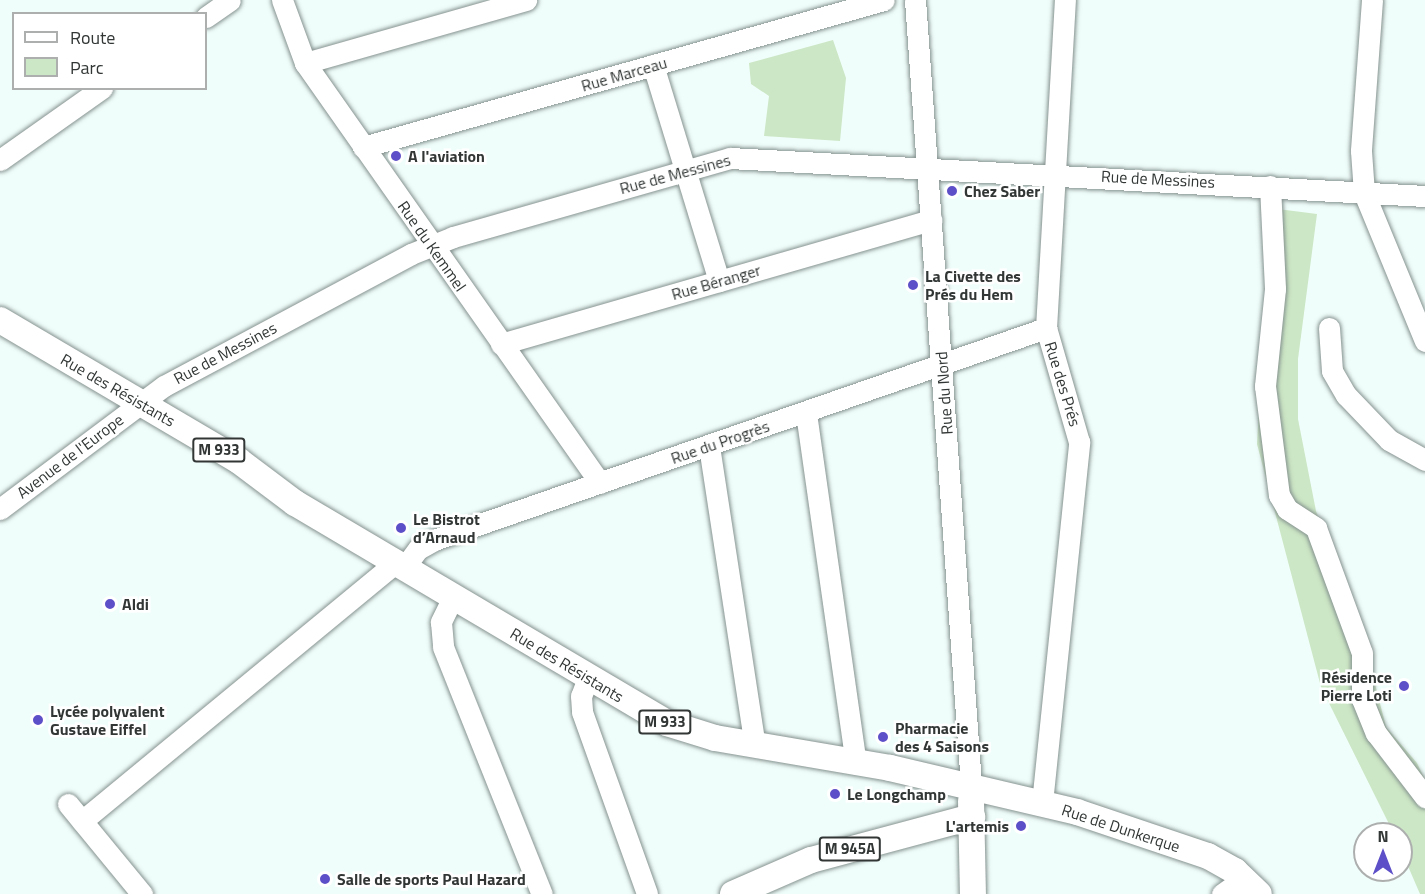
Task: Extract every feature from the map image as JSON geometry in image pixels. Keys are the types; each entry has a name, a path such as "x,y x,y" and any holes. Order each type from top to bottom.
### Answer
{"main road":[{"name":"Rue des Résistants","path":"0,320 134,407"},
{"name":"Rue des Résistants","path":"0,335 239,461 295,502 588,678 677,727 755,745 971,786"},
{"name":"Rue de Dunkerque","path":"971,786 1042,802 1208,856 1252,886"},
{"path":"971,786 973,894"},
{"name":"M 945A","path":"733,894 811,860 972,817"}],"street":[{"path":"207,16 230,0"},
{"name":"Rue du Kemmel","path":"282,0 305,63 600,483"},
{"path":"305,63 526,0"},
{"name":"Rue Marceau","path":"363,147 884,0"},
{"name":"Rue du Nord","path":"915,0 971,786"},
{"name":"Rue des Prés","path":"1042,802 1079,442 1046,328 1065,0"},
{"path":"1372,0 1361,152 1364,193 1425,342"},
{"path":"653,65 719,281"},
{"path":"0,160 99,90"},
{"name":"Rue de Messines","path":"134,407 171,382 431,245 684,170 744,156 1425,196"},
{"path":"1270,186 1275,290 1265,386 1279,495 1287,509 1316,528 1362,653 1362,699 1376,733 1420,787 1425,798"},
{"name":"Rue Béranger","path":"501,344 931,220"},
{"name":"Rue du Progrès","path":"82,821 428,543 1046,328"},
{"path":"1329,328 1332,371 1346,395 1389,440 1425,460"},
{"name":"Avenue de l'Europe","path":"0,509 134,407"},
{"path":"806,412 856,763"},
{"path":"709,446 755,745"},
{"path":"453,597 441,622 443,647 542,894"},
{"path":"588,678 581,696 582,712 647,894"},
{"path":"68,804 142,894"},
{"path":"1221,894 1252,886"}],"green space":[{"path":"833,40 846,78 840,141 764,136 769,96 751,84 749,63"},
{"path":"1270,208 1317,214 1298,359 1298,419 1316,511 1363,637 1386,727 1417,763 1425,780 1425,894 1420,894 1413,878 1413,822 1388,822 1321,687 1257,444"}],"place":[{"name":"A l'aviation","path":"396,156"},
{"name":"Chez Saber","path":"952,191"},
{"name":"La Civette des Prés du Hem","path":"913,285"},
{"name":"Le Bistrot d’Arnaud","path":"401,528"},
{"name":"Aldi","path":"110,604"},
{"name":"Résidence Pierre Loti","path":"1404,686"},
{"name":"Lycée polyvalent Gustave Eiffel","path":"38,720"},
{"name":"Pharmacie des 4 Saisons","path":"883,737"},
{"name":"Le Longchamp","path":"835,794"},
{"name":"L'artemis","path":"1021,826"},
{"name":"Salle de sports Paul Hazard","path":"325,879"}]}
